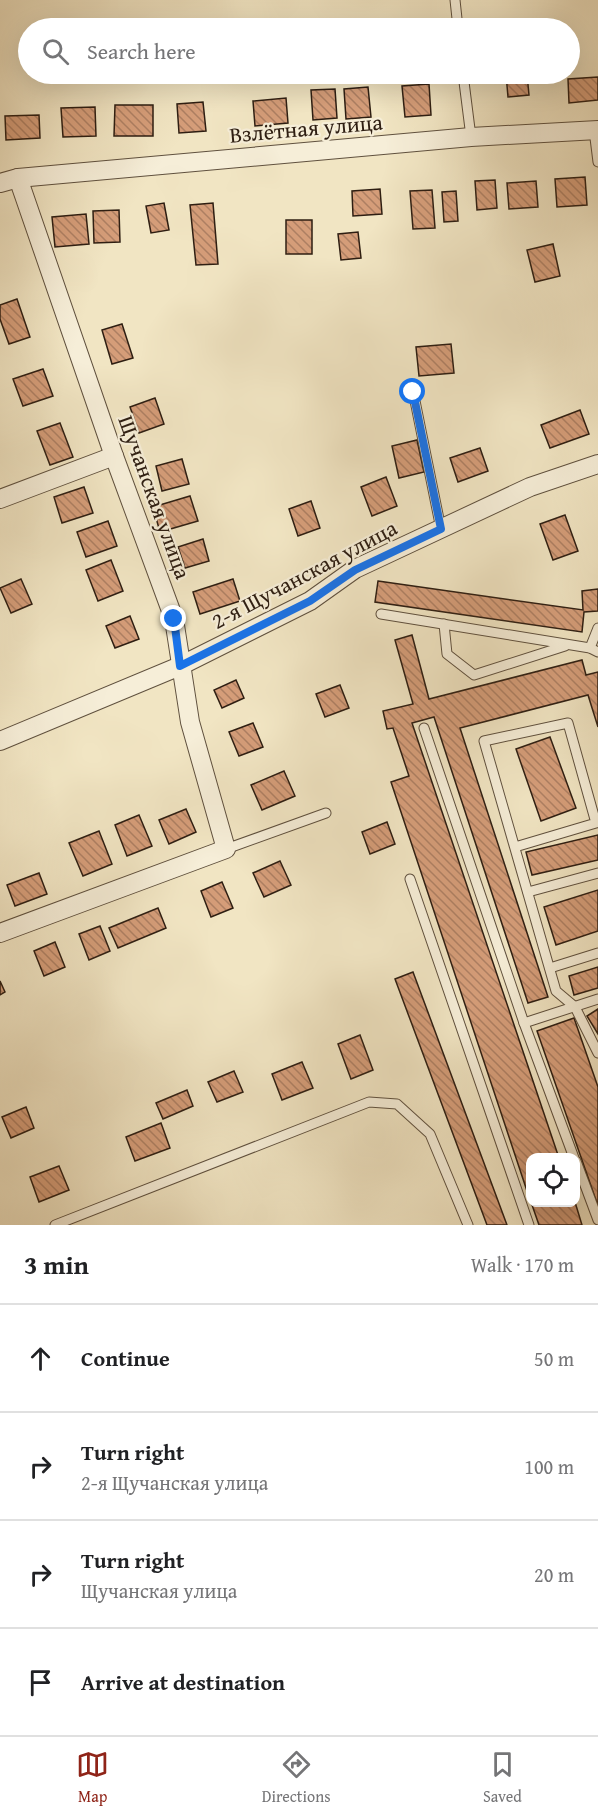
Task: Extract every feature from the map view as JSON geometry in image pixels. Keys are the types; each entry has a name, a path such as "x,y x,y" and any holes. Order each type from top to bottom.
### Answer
{"street":[{"name":"Взлётная улица","path":"0,183 18,178 471,137 596,130"},
{"name":"Щучанская улица","path":"18,178 114,456 174,619 190,722 226,849"},
{"path":"0,499 114,456"},
{"name":"2-я Щучанская улица","path":"0,741 180,666 310,601 355,570 530,487 598,464"},
{"path":"0,933 226,849"}],"lane":[{"path":"454,0 457,18"},
{"path":"464,84 471,137"},
{"path":"596,130 598,162"},
{"path":"413,392 441,529"},
{"path":"381,614 594,650 598,628"},
{"path":"444,624 447,654 474,675 568,645"},
{"path":"515,847 596,823 568,723 484,741 556,991 575,1008 598,1053"},
{"path":"424,728 524,1023 573,1153"},
{"path":"226,849 326,813"},
{"path":"528,892 598,873"},
{"path":"410,879 529,1225"},
{"path":"550,968 598,953"},
{"path":"524,1023 598,999"},
{"path":"55,1225 369,1102 397,1104 430,1134 468,1225"},
{"path":"580,1172 598,1220"}],"building":[{"path":"598,77 598,100 569,103 568,84 580,84 580,78"},
{"path":"429,84 431,115 405,117 402,86"},
{"path":"507,84 528,84 529,95 508,97"},
{"path":"368,87 371,117 346,119 344,89"},
{"path":"335,89 337,118 313,120 311,90"},
{"path":"286,98 288,123 255,126 253,101"},
{"path":"203,102 206,131 179,133 177,104"},
{"path":"115,105 153,105 153,136 114,136"},
{"path":"95,107 96,136 63,137 61,108"},
{"path":"39,115 40,138 6,140 5,116"},
{"path":"585,177 587,205 557,207 555,179"},
{"path":"495,180 497,208 477,210 475,181"},
{"path":"536,181 538,207 509,209 507,183"},
{"path":"380,189 382,214 353,216 352,191"},
{"path":"432,190 435,228 413,229 410,191"},
{"path":"456,191 458,221 444,222 442,192"},
{"path":"164,203 169,230 151,233 146,206"},
{"path":"213,203 218,264 196,265 190,205"},
{"path":"119,210 120,242 94,243 93,211"},
{"path":"86,214 89,244 55,247 52,217"},
{"path":"286,220 312,220 312,254 286,254"},
{"path":"358,232 361,258 341,260 338,234"},
{"path":"553,244 560,276 535,282 527,250"},
{"path":"17,299 30,337 9,344 0,319 0,305"},
{"path":"122,324 133,358 112,364 102,330"},
{"path":"451,344 454,373 419,376 416,347"},
{"path":"43,369 53,396 23,406 13,379"},
{"path":"155,398 164,424 139,433 130,407"},
{"path":"580,410 589,434 550,448 541,425"},
{"path":"60,423 73,457 50,465 37,431"},
{"path":"417,440 424,472 399,478 392,446"},
{"path":"480,448 488,471 458,482 450,458"},
{"path":"182,459 189,484 162,491 156,466"},
{"path":"386,477 397,506 372,516 361,487"},
{"path":"84,487 93,513 62,523 54,497"},
{"path":"190,496 198,521 160,532 153,507"},
{"path":"311,501 320,528 298,536 289,509"},
{"path":"565,515 578,551 553,560 540,524"},
{"path":"108,521 117,546 86,557 77,532"},
{"path":"203,539 209,561 185,568 178,547"},
{"path":"111,560 123,591 98,601 86,570"},
{"path":"21,579 32,604 11,613 0,588"},
{"path":"233,579 240,601 200,614 193,592"},
{"path":"378,581 583,610 582,591 598,589 598,611 584,612 582,632 375,602"},
{"path":"130,616 139,639 115,648 106,626"},
{"path":"412,635 429,699 582,660 586,675 598,672 598,727 588,695 460,728 548,997 528,1003 434,717 412,723 557,1153 526,1153 526,1188 391,782 409,776 393,728 387,729 383,711 413,704 395,640"},
{"path":"236,680 244,698 222,708 214,690"},
{"path":"340,685 349,708 325,717 316,694"},
{"path":"253,723 263,747 239,756 229,732"},
{"path":"550,737 576,808 541,821 516,749"},
{"path":"284,771 295,796 262,810 251,785"},
{"path":"186,809 196,832 169,844 159,820"},
{"path":"139,815 152,846 127,856 115,825"},
{"path":"387,822 395,844 370,854 362,832"},
{"path":"99,831 112,864 83,876 69,843"},
{"path":"598,835 598,860 532,875 526,852"},
{"path":"280,861 291,885 264,897 253,873"},
{"path":"39,873 47,894 15,906 7,885"},
{"path":"222,882 233,908 211,917 201,891"},
{"path":"598,890 598,931 556,945 544,907"},
{"path":"158,908 166,928 118,948 109,928"},
{"path":"100,926 110,951 89,960 79,934"},
{"path":"55,942 65,967 44,976 34,951"},
{"path":"598,967 598,988 574,995 569,976"},
{"path":"413,972 507,1225 487,1225 395,979"},
{"path":"0,981 5,992 0,995"},
{"path":"598,1009 598,1034 587,1016"},
{"path":"574,1018 598,1087 598,1206 580,1153 537,1031"},
{"path":"360,1035 373,1070 351,1079 338,1044"},
{"path":"302,1062 313,1088 282,1100 272,1074"},
{"path":"234,1071 243,1092 217,1102 208,1082"},
{"path":"187,1090 193,1106 163,1119 156,1103"},
{"path":"26,1107 34,1128 11,1138 2,1117"},
{"path":"161,1123 170,1148 135,1161 126,1137"},
{"path":"59,1166 69,1190 39,1202 30,1177"},
{"path":"533,1207 577,1207 582,1225 539,1225"}],"route":[{"path":"174,619 180,666 310,601 355,570 441,529 413,392"}]}
